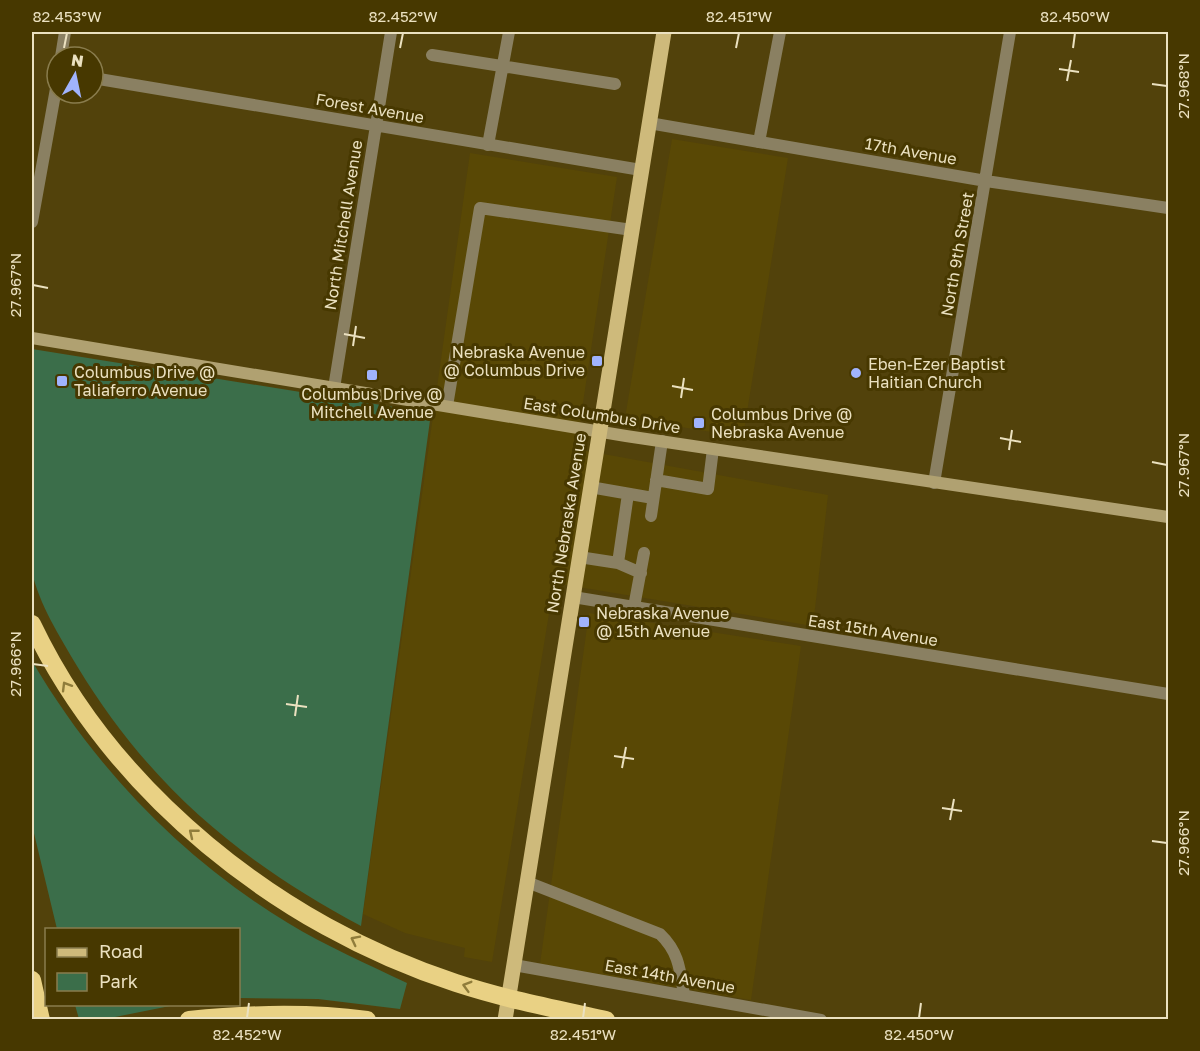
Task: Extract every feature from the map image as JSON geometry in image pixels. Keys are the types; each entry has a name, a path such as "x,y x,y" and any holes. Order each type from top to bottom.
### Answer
{"highway":[{"path":"32,624 71,694 142,785 186,828 238,870 294,907 408,966 504,997 606,1020"},
{"path":"32,980 41,1020"},
{"path":"189,1020 261,1014 326,1015 367,1020"}],"main road":[{"name":"North Nebraska Avenue","path":"505,1020 664,32"},
{"name":"East Columbus Drive","path":"32,338 599,432 1168,517"}],"street":[{"name":"North Mitchell Avenue","path":"334,388 391,32"},
{"path":"488,145 509,32"},
{"path":"759,142 780,32"},
{"name":"North 9th Street","path":"934,483 1010,32"},
{"path":"432,55 615,84"},
{"name":"Forest Avenue","path":"105,80 641,170"},
{"path":"32,222 53,105"},
{"name":"17th Avenue","path":"649,123 986,181 1168,208"},
{"path":"447,406 480,208 632,230"},
{"path":"651,516 662,441"},
{"path":"656,480 708,489 713,449"},
{"path":"590,487 653,498"},
{"path":"618,563 628,494"},
{"path":"634,607 644,554"},
{"path":"579,557 618,563 640,573"},
{"name":"East 15th Avenue","path":"573,597 1168,694"},
{"path":"527,882 660,934 672,946 678,959 684,995"},
{"name":"East 14th Avenue","path":"514,965 820,1020"}],"shaded area":[{"path":"672,139 788,158 743,437 625,418"},
{"path":"470,153 617,177 576,449 828,495 813,626 554,583 492,962 464,957 465,948 405,933 363,914"},
{"path":"589,613 801,646 751,1000 540,964"}],"green space":[{"path":"32,349 431,413 361,926 275,875 200,816 135,748 105,709 57,632 35,584 31,564"},
{"path":"32,661 57,700 112,774 177,840 212,870 288,923 407,983 400,1009 318,999 240,998 240,928 57,928 32,825"},
{"path":"76,1006 170,1006 105,1019 79,1019"}],"place":[{"name":"Nebraska Avenue @ Columbus Drive","path":"597,361"},
{"name":"Eben-Ezer Baptist Haitian Church","path":"856,373"},
{"name":"Columbus Drive @ Mitchell Avenue","path":"372,375"},
{"name":"Columbus Drive @ Taliaferro Avenue","path":"62,381"},
{"name":"Columbus Drive @ Nebraska Avenue","path":"699,423"},
{"name":"Nebraska Avenue @ 15th Avenue","path":"584,622"}]}
